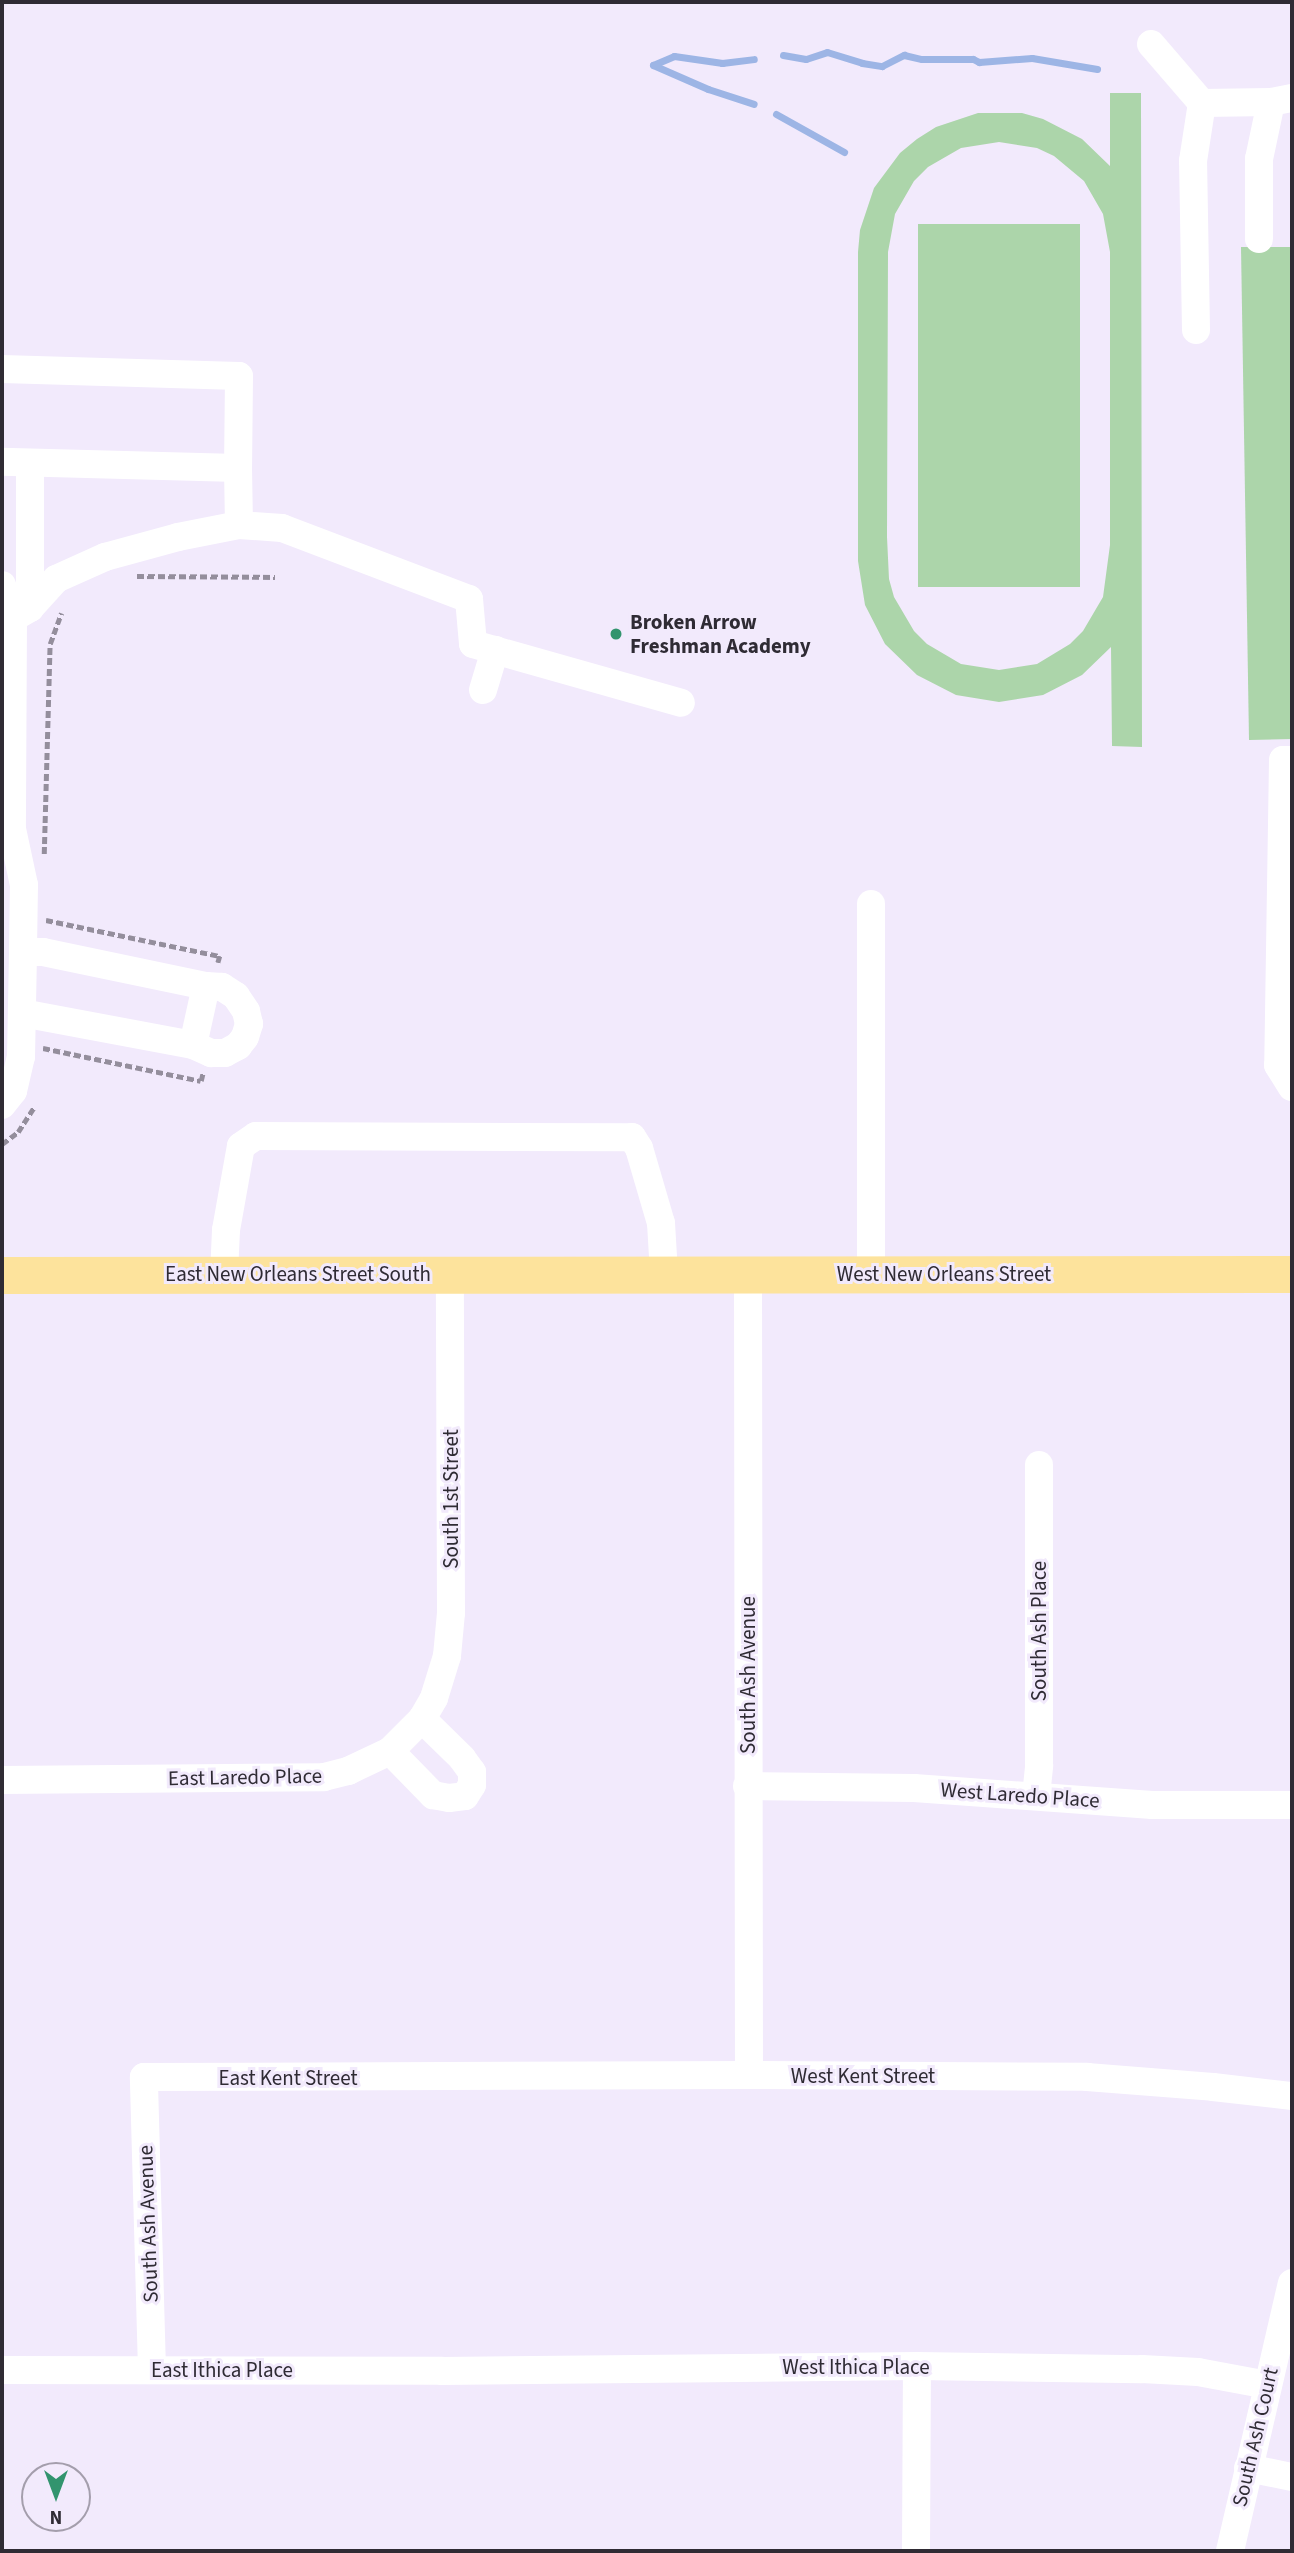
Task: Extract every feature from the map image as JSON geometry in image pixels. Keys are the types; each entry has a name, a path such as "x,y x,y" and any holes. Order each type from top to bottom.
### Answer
{"main road":[{"name":"West New Orleans Street","path":"595,1274 1292,1274"},
{"name":"East New Orleans Street South","path":"2,1275 595,1274"}],"street":[{"path":"1151,44 1202,103 1193,161 1196,330"},
{"path":"1202,103 1282,100 1259,159 1259,239"},
{"path":"2,369 239,376 239,525"},
{"path":"2,462 238,468"},
{"path":"2,1105 13,1091 30,1014 33,953 24,885 12,829 30,463"},
{"path":"21,613 56,579 105,557 178,537 239,525 282,528 469,599 473,644 681,703"},
{"path":"2,585 21,613"},
{"path":"483,690 495,650"},
{"path":"1292,760 1283,760 1286,866 1278,1065 1292,1087"},
{"path":"871,904 872,1274"},
{"path":"30,1014 199,1056 225,1053 238,1046 245,1037 248,1024 246,1011 236,996 211,979 33,953"},
{"path":"199,1056 211,979"},
{"path":"224,1274 226,1230 241,1146 256,1136 632,1137 639,1148 661,1223 664,1274"},
{"name":"South 1st Street","path":"390,1751 422,1719 441,1678 451,1613 450,1274"},
{"name":"South Ash Avenue","path":"748,1274 749,2075"},
{"name":"South Ash Place","path":"1036,1796 1039,1765 1039,1465"},
{"path":"390,1751 433,1795 449,1798 466,1796 472,1785 472,1772 462,1758 422,1719"},
{"name":"East Laredo Place","path":"2,1780 310,1778 348,1771 390,1751"},
{"name":"West Laredo Place","path":"747,1786 914,1788 1152,1805 1292,1805"},
{"name":"West Kent Street","path":"433,2078 749,2075 1087,2077 1292,2096"},
{"name":"South Ash Avenue","path":"144,2077 152,2370"},
{"name":"East Kent Street","path":"144,2077 433,2078"},
{"name":"South Ash Court","path":"1230,2551 1292,2283"},
{"path":"916,2551 917,2366"},
{"name":"West Ithica Place","path":"442,2371 917,2366 1142,2369 1198,2372 1268,2385"},
{"name":"East Ithica Place","path":"2,2370 442,2371"},
{"path":"1248,2468 1292,2477"}],"path":[{"path":"128,576 275,577"},
{"path":"44,860 50,644 64,607"},
{"path":"33,953 40,919 219,956 211,979"},
{"path":"30,1014 36,1047 201,1081 199,1056"}],"green space":[{"path":"1110,93 1141,93 1142,747 1112,746 1111,647 1082,675 1043,695 999,702 956,695 917,675 885,644 865,605 858,561 858,252 860,230 874,188 900,153 917,139 936,127 978,113 1022,113 1043,119 1082,139 1110,166","holes":["999,142 1037,148 1054,156 1084,181 1103,214 1110,252 1110,545 1103,597 1083,631 1070,644 1037,664 999,670 961,664 927,644 914,631 894,597 889,579 888,252 895,214 914,181 928,167 961,148"]},
{"path":"918,224 1080,224 1080,587 918,587"},
{"path":"1241,247 1292,247 1292,739 1249,740"}],"waterway":[{"path":"783,55 806,59 827,52 882,66 904,55 922,59 973,59 979,62 1032,58 1097,69"},
{"path":"653,65 674,56 722,63 754,59"},
{"path":"653,65 708,89 754,104"},
{"path":"776,114 844,152"}],"place":[{"name":"Broken Arrow Freshman Academy","path":"616,634"}]}
